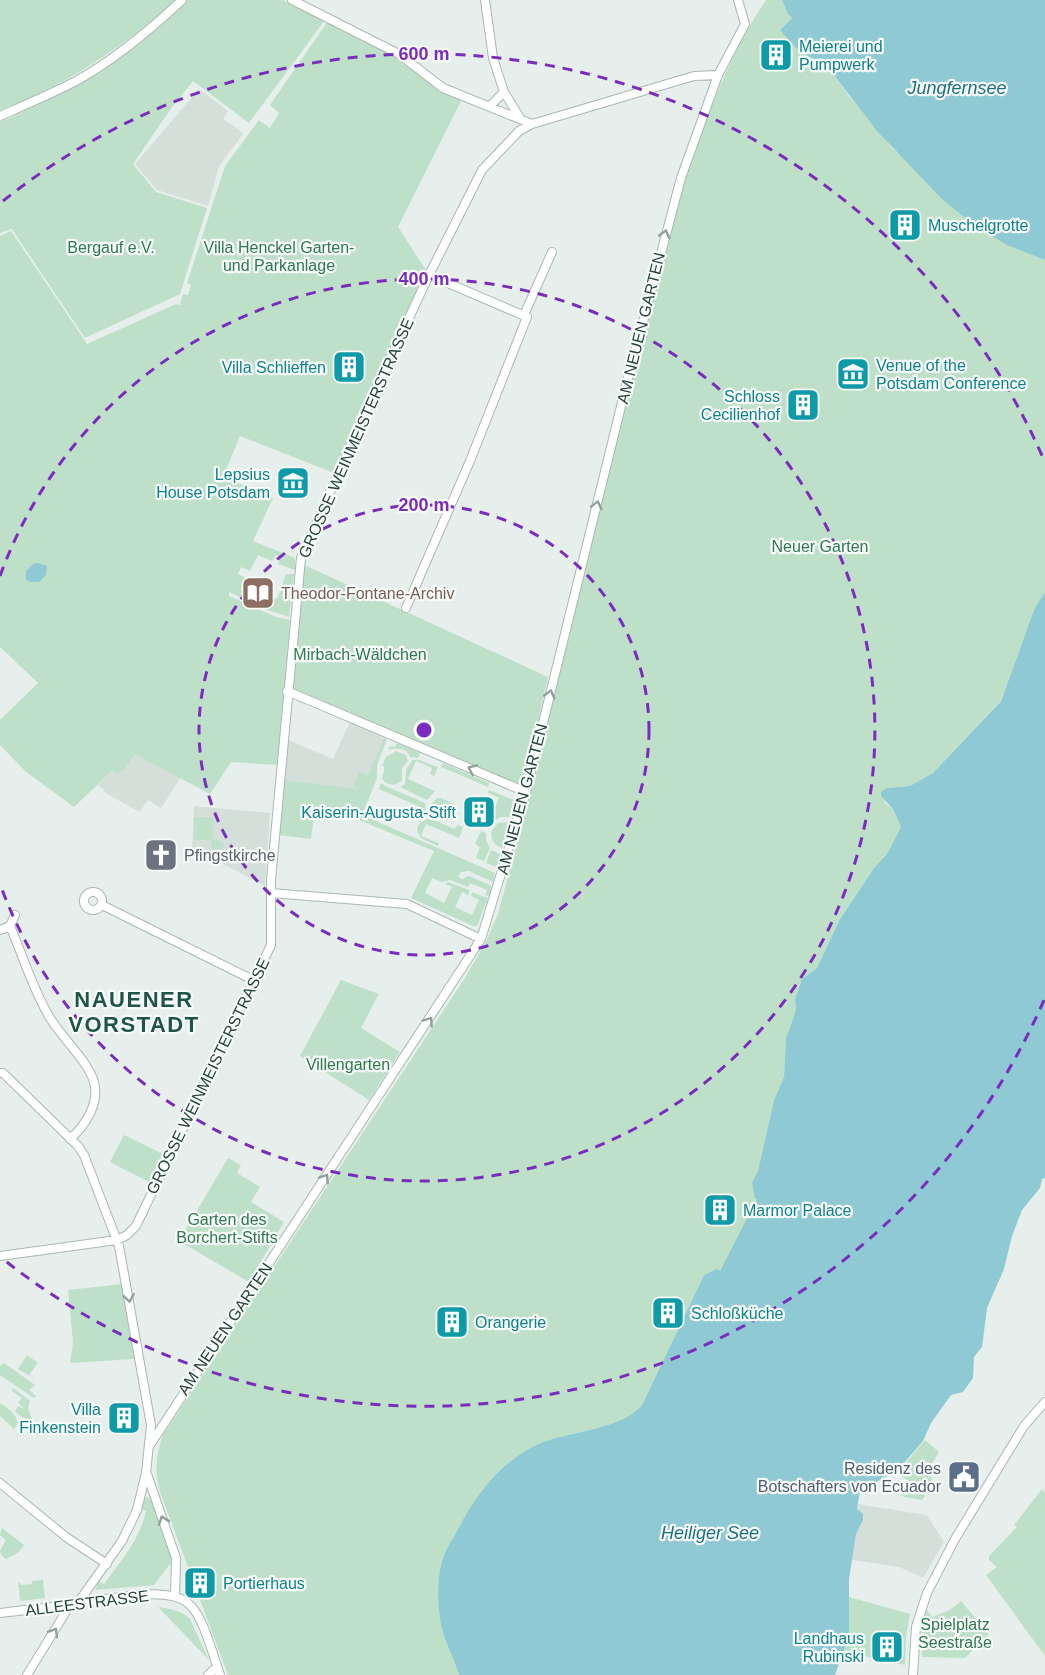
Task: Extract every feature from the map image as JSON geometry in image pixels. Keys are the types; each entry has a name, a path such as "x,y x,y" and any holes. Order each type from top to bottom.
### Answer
{"street":[{"path":"0,116 65,87 92,72 142,35 182,0"},
{"path":"292,0 399,54 443,88 532,124"},
{"path":"485,0 493,58 504,92 520,118"},
{"name":"AM NEUEN GARTEN","path":"150,1445 482,939 526,792 681,178 718,75 745,24 738,0"},
{"name":"GROSSE WEINMEISTERSTRASSE","path":"117,1240 127,1235 136,1226 271,945 271,894 287,691 301,558 429,275 482,170 508,141 532,124 694,76 718,75"},
{"path":"490,106 504,92"},
{"path":"524,315 552,252"},
{"path":"406,608 470,461 527,317 429,275"},
{"path":"287,691 526,792"},
{"path":"271,894 407,904 482,939"},
{"path":"102,905 255,981"},
{"path":"0,930 10,926 15,915"},
{"path":"10,926 43,1006 90,1073 94,1083 96,1091 90,1112 78,1132 70,1138"},
{"path":"0,1073 3,1073 70,1138 84,1155 117,1240 151,1425 146,1473 133,1520 107,1564 74,1605 27,1675"},
{"path":"0,1256 117,1240"},
{"path":"913,1675 916,1627 927,1593 955,1539 1018,1436 1045,1402"},
{"path":"146,1473 176,1558 175,1596 194,1609 219,1671 208,1675"},
{"path":"0,1483 66,1537 107,1564"},
{"name":"ALLEESTRASSE","path":"0,1613 121,1597 175,1596"}],"shaded area":[{"path":"199,89 228,111 223,119 243,134 219,166 208,206 157,190 135,164"},
{"path":"350,722 384,738 362,790 282,780 286,739 333,759"},
{"path":"135,754 181,777 161,808 148,800 139,812 109,795 98,785 113,770 125,769"},
{"path":"194,806 270,813 265,886 192,848"},
{"path":"858,1504 928,1517 944,1542 923,1578 899,1567 852,1560 856,1534 863,1520 857,1509"}],"green space":[{"path":"0,0 177,0 115,49 93,63 49,89 0,110"},
{"name":"Bergauf e.V.","path":"186,0 283,0 325,20 249,123 193,81 170,110 133,164 156,192 207,208 180,294 85,338 12,229 0,233 0,122 56,96 101,70 138,42"},
{"name":"Neuer Garten","path":"766,0 782,0 792,18 780,30 808,56 830,70 894,150 1045,260 1045,608 1026,632 1001,700 933,773 910,786 887,788 885,803 893,809 901,827 887,854 874,868 840,919 817,968 802,979 795,999 796,1009 786,1038 784,1077 774,1100 758,1171 752,1182 758,1199 720,1271 704,1275 642,1405 624,1419 612,1424 549,1440 519,1455 494,1476 483,1489 448,1546 440,1570 439,1611 443,1633 459,1675 228,1675 158,1485 157,1456 163,1435 463,981 486,942 498,914 530,793 665,242 707,117 733,57"},
{"name":"Villa Henckel Garten- und Parkanlage","path":"328,21 399,57 461,101 398,227 426,270 334,473 240,436 223,477 273,498 253,541 295,558 295,570 278,564 281,557 276,555 272,561 258,555 250,571 241,567 238,574 246,578 245,584 252,587 249,594 261,600 264,593 268,595 271,589 274,590 271,597 277,599 286,574 294,574 289,617 229,592 229,596 276,617 290,620 278,765 231,762 210,794 135,754 125,769 117,773 113,770 74,807 25,771 0,745 0,720 38,683 0,647 0,236 11,231 87,344 176,304 180,305 183,294 188,295 191,285 187,283 225,166 259,120 270,128 279,113 270,105"},
{"name":"Mirbach-Wäldchen","path":"300,563 548,677 527,770 518,784 292,688"},
{"path":"384,738 387,739 377,765 377,778 362,815 495,873 493,882 469,871 461,872 458,877 462,879 469,876 492,886 489,896 485,895 487,890 470,883 468,887 450,880 442,882 432,878 425,893 444,903 452,887 445,884 448,882 469,890 469,895 462,892 455,907 472,915 479,900 471,896 472,892 488,898 477,926 411,898 434,851 359,820 314,815 311,839 278,835 282,780 359,789 353,786 359,772 368,775"},
{"path":"397,743 420,753 418,758 410,757 406,751 401,749 388,750 390,746 395,747"},
{"path":"396,751 406,755 408,761 402,768 402,781 394,785 382,779 384,766 382,766 386,757"},
{"path":"412,760 419,760 438,767 434,776 430,774 432,768 416,761 408,779 435,791 427,800 400,787 405,784 406,770"},
{"path":"443,763 489,783 488,787 441,767"},
{"path":"381,783 425,803 426,815 416,812 418,806 379,789"},
{"path":"489,790 514,800 510,817 500,817 489,825 484,823 490,808 494,810 499,798 488,793"},
{"path":"437,798 454,804 457,810 455,817 446,820 432,814 430,805"},
{"path":"194,817 213,817 213,839 217,839 225,846 218,851 212,848 211,840 194,840"},
{"path":"426,819 432,819 454,829 458,825 463,827 459,838 426,824 421,836 439,843 438,846 426,841 420,836 418,833 418,825"},
{"path":"498,823 508,823 502,848 492,840 491,832"},
{"path":"481,831 486,833 486,840 490,848 484,861 476,858 480,847 475,844"},
{"path":"491,850 500,854 497,867 486,863"},
{"name":"Villengarten","path":"341,980 379,994 361,1028 400,1052 369,1100 300,1056"},
{"path":"124,1135 163,1154 149,1182 110,1162"},
{"name":"Garten des Borchert-Stifts","path":"228,1158 241,1165 237,1173 260,1187 251,1202 284,1222 249,1282 179,1241"},
{"path":"123,1284 134,1359 70,1363 73,1342 68,1290"},
{"path":"27,1355 38,1363 29,1375 35,1379 18,1369"},
{"path":"4,1363 35,1385 29,1390 36,1396 34,1398 0,1375 0,1366"},
{"path":"13,1388 30,1401 28,1408 38,1437 26,1426 28,1421 15,1412 18,1406 25,1409 18,1403 22,1398 12,1391"},
{"path":"0,1403 15,1416 18,1423 14,1429 0,1416"},
{"path":"925,1440 939,1452 928,1470 935,1491 932,1495 898,1472"},
{"path":"1042,1489 1045,1493 1045,1656 986,1575 997,1567 989,1560 989,1556 1017,1527 1014,1525"},
{"path":"905,1490 922,1493 925,1496 922,1500 904,1497 901,1494"},
{"path":"145,1497 150,1498 174,1559 154,1585 95,1590 99,1581 104,1584 135,1540 146,1511 140,1509"},
{"path":"2,1528 24,1545 19,1552 6,1559 0,1551 6,1540 0,1535"},
{"path":"43,1580 45,1598 20,1601 18,1582 22,1585"},
{"path":"849,1597 910,1614 905,1665 843,1651 849,1634"},
{"name":"Spielplatz Seestraße","path":"961,1601 989,1634 965,1658 922,1657 922,1623 926,1609 932,1617 950,1610"},
{"path":"158,1607 179,1612 190,1619 209,1660"}],"water":[{"name":"Jungfernsee","path":"782,0 1045,0 1045,260 1007,245 976,227 941,198 877,131 830,70 808,56 799,47 797,49 780,30 792,18"},
{"path":"33,564 47,566 46,575 39,582 26,580 26,571"},
{"name":"Heiliger See","path":"1045,592 1045,1178 1042,1179 1040,1188 1022,1210 1012,1236 1004,1269 987,1308 982,1347 974,1357 973,1378 963,1392 951,1395 931,1423 923,1441 898,1470 860,1491 857,1509 863,1514 863,1520 856,1534 849,1579 849,1635 835,1675 459,1675 443,1633 439,1611 439,1578 447,1549 483,1489 494,1476 519,1455 549,1440 612,1424 624,1419 642,1405 704,1275 717,1269 720,1271 757,1199 752,1182 758,1171 774,1100 784,1077 786,1038 796,1009 795,999 802,979 817,968 840,919 874,868 887,854 901,827 893,809 881,796 881,792 887,788 910,786 933,773 1001,701 1034,610"}],"place":[{"name":"Meierei und Pumpwerk","path":"776,55"},
{"name":"Muschelgrotte","path":"905,225"},
{"name":"Villa Schlieffen","path":"349,367"},
{"name":"Venue of the Potsdam Conference","path":"853,374"},
{"name":"Schloss Cecilienhof","path":"803,405"},
{"name":"Lepsius House Potsdam","path":"293,483"},
{"name":"Theodor-Fontane-Archiv","path":"258,593"},
{"name":"Kaiserin-Augusta-Stift","path":"479,812"},
{"name":"Pfingstkirche","path":"161,855"},
{"name":"Marmor Palace","path":"720,1210"},
{"name":"Schloßküche","path":"668,1313"},
{"name":"Orangerie","path":"452,1322"},
{"name":"Villa Finkenstein","path":"124,1418"},
{"name":"Residenz des Botschafters von Ecuador","path":"964,1477"},
{"name":"Portierhaus","path":"200,1583"},
{"name":"Landhaus Rubinski","path":"887,1647"}],"district":[{"name":"NAUENER VORSTADT","path":"134,1012"}]}
